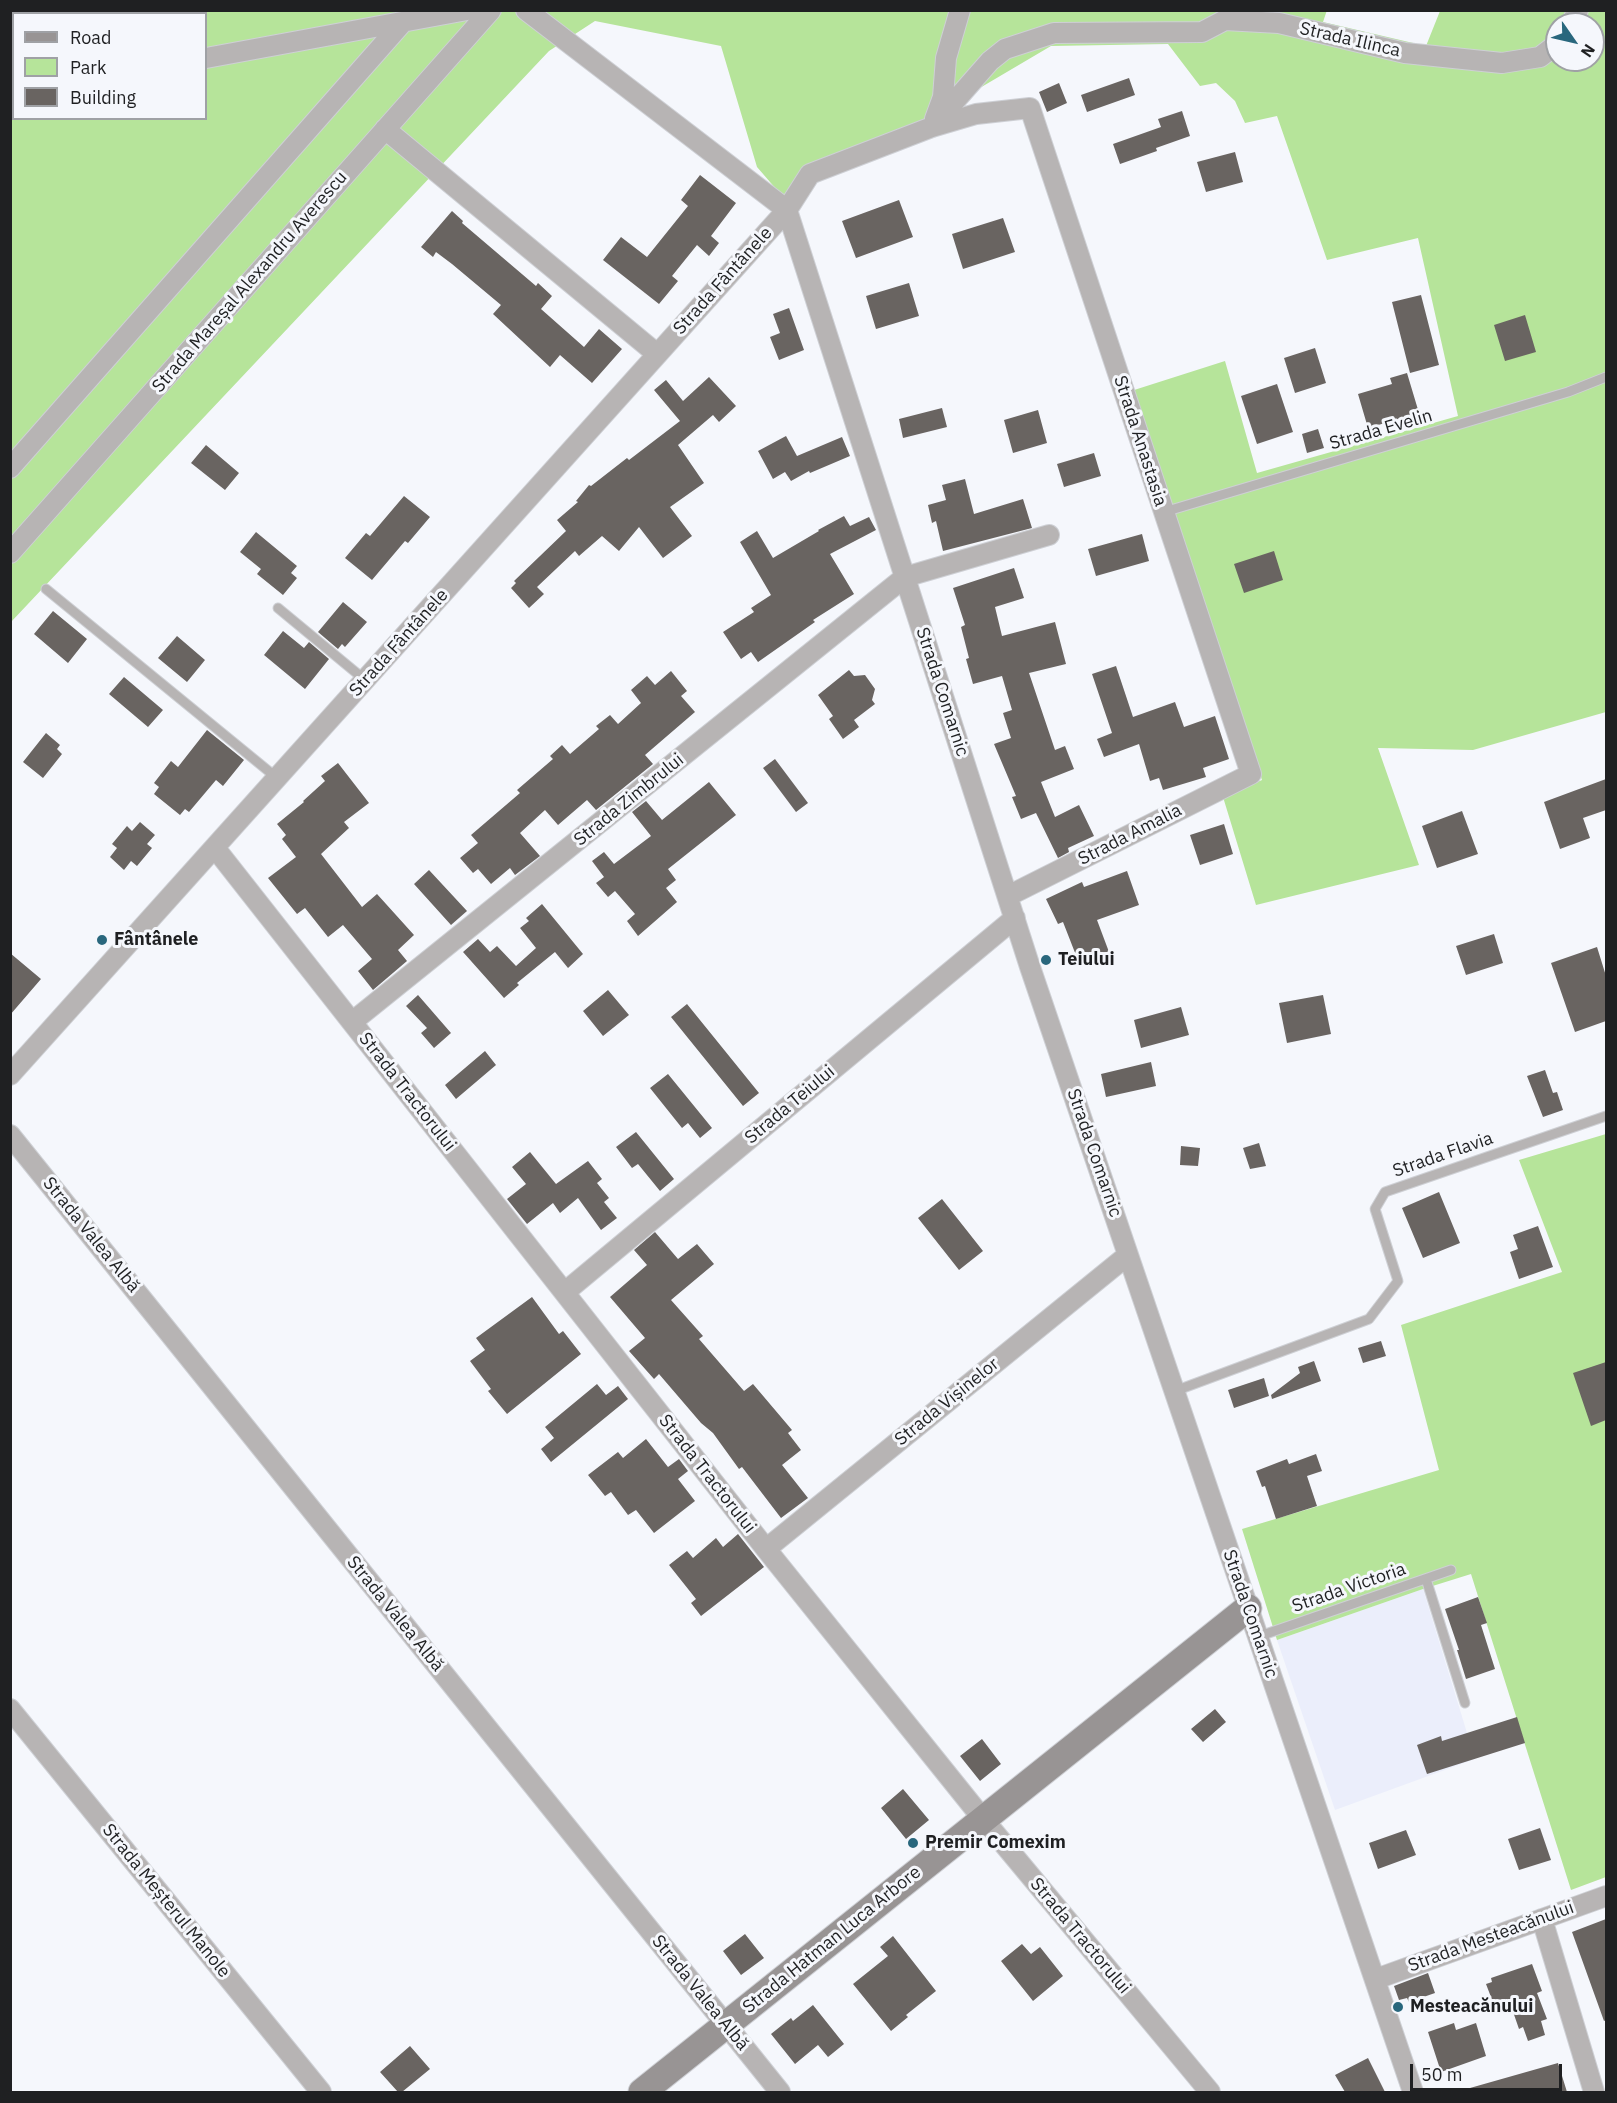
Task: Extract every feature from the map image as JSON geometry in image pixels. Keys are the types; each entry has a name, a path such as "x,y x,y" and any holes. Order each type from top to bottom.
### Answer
{"street":[{"path":"207,58 467,10"},
{"name":"Strada Mareșal Alexandru Averescu","path":"10,554 491,10"},
{"path":"526,10 787,210"},
{"path":"932,128 943,97 946,58 960,10"},
{"name":"Strada Ilinca","path":"932,128 990,61 1005,50 1054,33 1202,32 1228,15 1279,23 1405,53 1503,63 1540,57 1545,53"},
{"path":"10,468 403,22"},
{"name":"Strada Fântânele","path":"13,1067 215,848 787,210 810,174 976,114 1030,108"},
{"name":"Strada Anastasia","path":"1030,108 1251,774"},
{"path":"385,129 657,354"},
{"name":"Strada Comarnic","path":"787,210 1015,918 1413,2092"},
{"path":"905,578 1049,535"},
{"name":"Strada Zimbrului","path":"352,1022 905,578"},
{"name":"Strada Amalia","path":"1008,896 1251,774"},
{"name":"Strada Tractorului","path":"215,848 766,1549 982,1819 1210,2092"},
{"name":"Strada Teiului","path":"565,1292 1015,918"},
{"name":"Strada Valea Albă","path":"10,1136 780,2092"},
{"name":"Strada Vișinelor","path":"766,1549 1128,1255"},
{"name":"Strada Hatman Luca Arbore","path":"642,2092 1248,1608"},
{"name":"Strada Meșterul Manole","path":"10,1709 321,2092"},
{"name":"Strada Mesteacănului","path":"1376,1979 1606,1896"},
{"path":"1542,1919 1594,2092"}],"lane":[{"name":"Strada Evelin","path":"1164,512 1568,392 1606,376"},
{"path":"46,589 277,778"},
{"path":"278,608 365,680"},
{"name":"Strada Flavia","path":"1175,1391 1369,1319 1398,1281 1375,1209 1385,1192 1606,1116"},
{"name":"Strada Victoria","path":"1257,1637 1451,1570"},
{"path":"1426,1579 1465,1703"}],"shaded area":[{"path":"1423,1589 1475,1759 1335,1810 1277,1640"}],"green space":[{"path":"1327,10 1323,22 1426,46 1440,11 1606,11 1606,712 1473,750 1378,748 1419,865 1256,905 1223,797 1262,780 1131,391 1225,361 1257,473 1458,416 1418,238 1327,260 1277,116 1245,123 1235,101 1216,83 1200,86 1168,44 1051,46 917,125 783,197 757,167 721,46 595,21 549,51 11,622 11,11"},
{"path":"1606,1134 1606,1877 1571,1890 1471,1574 1277,1640 1242,1529 1439,1470 1401,1325 1562,1272 1519,1160"}],"building":[{"path":"1129,78 1135,95 1087,112 1081,95"},
{"path":"1059,83 1067,103 1047,112 1039,92"},
{"path":"1182,111 1190,136 1120,164 1113,144 1161,127 1158,119"},
{"path":"1235,152 1243,182 1206,192 1197,162"},
{"path":"700,175 736,203 711,236 719,243 709,256 697,245 672,276 678,281 659,304 603,260 621,237 647,257 688,206 681,200"},
{"path":"899,200 913,237 856,258 842,221"},
{"path":"452,211 463,221 462,223 536,286 538,283 552,296 541,309 584,347 599,329 622,349 592,383 560,355 550,367 493,314 501,305 436,252 433,257 421,247"},
{"path":"1003,218 1015,252 963,269 952,234"},
{"path":"909,283 919,316 876,329 866,296"},
{"path":"1421,295 1439,365 1410,373 1392,302"},
{"path":"789,308 804,350 779,360 770,337 780,333 773,314"},
{"path":"1525,315 1536,352 1505,361 1494,325"},
{"path":"1315,348 1326,383 1295,393 1284,358"},
{"path":"1407,373 1419,413 1368,428 1358,394 1392,384 1390,378"},
{"path":"709,377 736,406 719,422 713,415 678,445 704,483 670,507 692,536 663,558 639,527 619,551 602,536 579,556 575,551 537,587 544,594 529,608 511,588 516,583 514,581 566,531 557,520 578,502 576,501 589,485 591,486 627,458 629,460 680,421 654,390 666,380 683,401"},
{"path":"1277,384 1293,432 1257,444 1241,396"},
{"path":"942,408 947,427 903,438 899,419"},
{"path":"1038,410 1047,443 1013,453 1004,420"},
{"path":"1318,429 1324,448 1307,453 1302,434"},
{"path":"786,436 797,456 842,437 850,456 810,473 809,471 791,481 785,472 773,479 758,451"},
{"path":"206,445 239,473 225,490 191,463"},
{"path":"1094,453 1101,476 1064,487 1057,464"},
{"path":"965,479 974,514 1023,499 1032,528 943,551 936,521 932,523 928,505 946,500 942,485"},
{"path":"404,496 430,517 408,543 405,541 372,580 345,558 366,533 370,536"},
{"path":"844,516 850,526 869,517 876,530 830,554 854,594 813,620 815,622 758,662 751,652 741,659 723,632 754,612 751,608 771,595 740,542 757,531 773,558"},
{"path":"256,532 297,566 291,573 297,578 283,595 257,574 261,569 240,552"},
{"path":"1142,534 1149,561 1096,576 1088,549"},
{"path":"1274,551 1283,580 1244,593 1234,564"},
{"path":"1014,568 1024,598 995,607 1002,636 1055,622 1066,664 1029,673 1055,750 1065,746 1074,769 1041,782 1055,817 1079,805 1094,836 1068,848 1069,852 1058,858 1036,813 1021,819 1012,797 1016,796 994,744 1011,738 1003,713 1012,710 1002,676 973,684 961,627 965,625 953,588"},
{"path":"343,602 367,622 345,647 342,644 338,649 318,632"},
{"path":"53,611 87,639 68,663 34,634"},
{"path":"283,631 304,648 309,642 329,659 305,689 264,655"},
{"path":"177,636 205,660 187,682 158,658"},
{"path":"1116,666 1133,717 1175,702 1184,727 1215,716 1229,759 1203,768 1206,777 1163,790 1159,778 1150,781 1139,744 1104,757 1097,739 1112,733 1092,674"},
{"path":"849,670 854,676 865,675 875,689 872,700 875,704 854,720 859,727 843,739 829,719 833,716 818,695"},
{"path":"671,671 687,691 681,696 695,712 645,755 653,764 596,810 587,800 558,825 545,810 520,833 540,856 515,875 510,868 491,884 478,869 473,873 460,858 478,843 471,835 520,793 517,790 553,759 550,756 562,745 570,754 599,729 596,726 610,715 618,724 641,703 631,690 647,676 655,685"},
{"path":"124,677 163,710 148,727 109,694"},
{"path":"207,730 244,760 223,786 216,780 189,812 185,809 180,815 154,794 159,787 154,783 171,761 178,767"},
{"path":"46,733 60,745 57,749 62,754 43,778 23,762"},
{"path":"775,759 808,803 796,812 763,768"},
{"path":"338,763 369,803 344,822 349,828 321,854 362,907 377,894 414,935 398,950 407,961 373,990 358,971 372,959 343,925 328,937 305,908 297,914 268,878 296,857 282,839 286,835 277,824 325,781 321,776"},
{"path":"1606,779 1606,810 1583,818 1590,838 1560,849 1544,802"},
{"path":"709,782 736,815 668,869 676,880 666,888 677,902 638,936 627,921 635,914 615,891 608,897 596,883 604,877 592,861 604,852 614,864 651,836 632,812 646,801 662,820"},
{"path":"1462,811 1478,854 1437,868 1422,826"},
{"path":"140,822 155,835 147,844 152,848 137,866 131,861 124,870 110,857 117,848 112,844 127,826 132,831"},
{"path":"1224,824 1233,854 1200,865 1190,835"},
{"path":"429,870 467,911 451,925 414,884"},
{"path":"1127,871 1139,905 1097,920 1109,952 1079,963 1063,922 1058,924 1046,899 1082,882 1084,887"},
{"path":"542,904 583,954 568,968 555,952 517,983 519,985 504,998 463,952 478,939 490,952 497,946 516,966 536,948 520,928 529,921 526,918"},
{"path":"1494,934 1503,963 1466,975 1456,946"},
{"path":"1597,947 1606,976 1606,1021 1575,1032 1551,963"},
{"path":"10,953 41,979 10,1015"},
{"path":"608,990 629,1015 603,1036 583,1011"},
{"path":"418,995 451,1033 434,1048 421,1033 427,1028 406,1006"},
{"path":"1323,995 1331,1034 1287,1043 1279,1003"},
{"path":"687,1004 759,1093 743,1106 671,1017"},
{"path":"1181,1007 1189,1035 1141,1048 1134,1020"},
{"path":"485,1051 496,1065 456,1099 445,1085"},
{"path":"1151,1062 1156,1086 1106,1097 1101,1074"},
{"path":"1545,1070 1553,1093 1557,1092 1563,1110 1543,1117 1527,1076"},
{"path":"668,1074 712,1128 700,1138 688,1123 682,1128 650,1088"},
{"path":"636,1132 674,1179 660,1191 638,1164 632,1168 616,1147"},
{"path":"1259,1143 1266,1166 1250,1169 1243,1148"},
{"path":"1181,1146 1200,1148 1198,1166 1180,1165"},
{"path":"530,1152 556,1184 588,1161 602,1179 597,1183 609,1198 604,1202 617,1218 601,1230 578,1198 560,1213 553,1203 527,1224 507,1199 526,1184 512,1167"},
{"path":"1439,1192 1460,1243 1423,1258 1402,1208"},
{"path":"942,1199 983,1251 959,1270 918,1218"},
{"path":"1538,1226 1553,1267 1519,1279 1510,1252 1518,1249 1513,1235"},
{"path":"655,1232 678,1259 697,1244 714,1264 671,1300 703,1336 699,1339 744,1391 753,1384 792,1430 788,1433 801,1450 782,1465 808,1498 781,1518 742,1467 739,1469 713,1433 701,1423 659,1374 654,1379 629,1351 645,1338 610,1297 647,1265 634,1250"},
{"path":"532,1297 559,1334 563,1331 581,1354 507,1414 488,1391 491,1389 470,1361 485,1350 476,1338"},
{"path":"1381,1341 1386,1356 1363,1363 1358,1348"},
{"path":"1314,1361 1321,1381 1272,1399 1271,1395 1300,1373 1298,1367"},
{"path":"1606,1362 1606,1420 1591,1426 1573,1373"},
{"path":"1264,1378 1269,1396 1234,1408 1228,1390"},
{"path":"597,1384 606,1395 618,1386 628,1399 551,1462 541,1449 554,1438 545,1427"},
{"path":"646,1439 668,1467 679,1459 688,1471 678,1479 695,1501 654,1533 636,1510 628,1515 611,1492 605,1496 588,1475 618,1452 623,1458"},
{"path":"1316,1454 1322,1471 1307,1476 1317,1506 1276,1519 1265,1486 1262,1487 1256,1471 1287,1459 1289,1464"},
{"path":"738,1534 764,1567 701,1616 691,1603 696,1599 669,1565 687,1551 693,1558 716,1538 723,1547"},
{"path":"1478,1597 1487,1623 1481,1625 1495,1669 1466,1679 1445,1609"},
{"path":"1215,1709 1226,1722 1203,1742 1191,1729"},
{"path":"1517,1717 1525,1743 1427,1774 1417,1745 1441,1736 1442,1741"},
{"path":"982,1739 1001,1764 980,1781 960,1756"},
{"path":"903,1789 929,1820 906,1839 881,1808"},
{"path":"1540,1828 1551,1860 1519,1870 1508,1839"},
{"path":"1406,1830 1416,1855 1378,1869 1369,1843"},
{"path":"1606,1919 1606,2020 1604,2021 1572,1932"},
{"path":"745,1934 764,1958 741,1975 723,1951"},
{"path":"893,1936 936,1991 906,2015 908,2017 891,2031 853,1984 888,1956 880,1947"},
{"path":"1022,1944 1031,1954 1040,1947 1063,1976 1033,2001 1001,1961"},
{"path":"1532,1964 1542,1991 1537,1993 1547,2019 1541,2021 1545,2035 1528,2041 1523,2027 1519,2029 1510,2003 1502,2006 1501,2002 1494,2005 1486,1984 1492,1982 1491,1978"},
{"path":"1428,1973 1435,1993 1409,2002 1407,1998 1399,2000 1394,1986"},
{"path":"813,2005 844,2044 828,2057 818,2045 795,2064 771,2034 791,2018 793,2021"},
{"path":"1454,2023 1456,2030 1476,2023 1486,2056 1441,2072 1428,2032"},
{"path":"410,2046 430,2069 402,2092 398,2092 380,2072"},
{"path":"1368,2058 1385,2092 1345,2092 1335,2075"},
{"path":"1558,2063 1567,2092 1470,2092 1470,2088"}],"place":[{"name":"Fântânele","path":"102,940"},
{"name":"Teiului","path":"1046,960"},
{"name":"Premir Comexim","path":"913,1843"},
{"name":"Mesteacănului","path":"1398,2007"}]}
